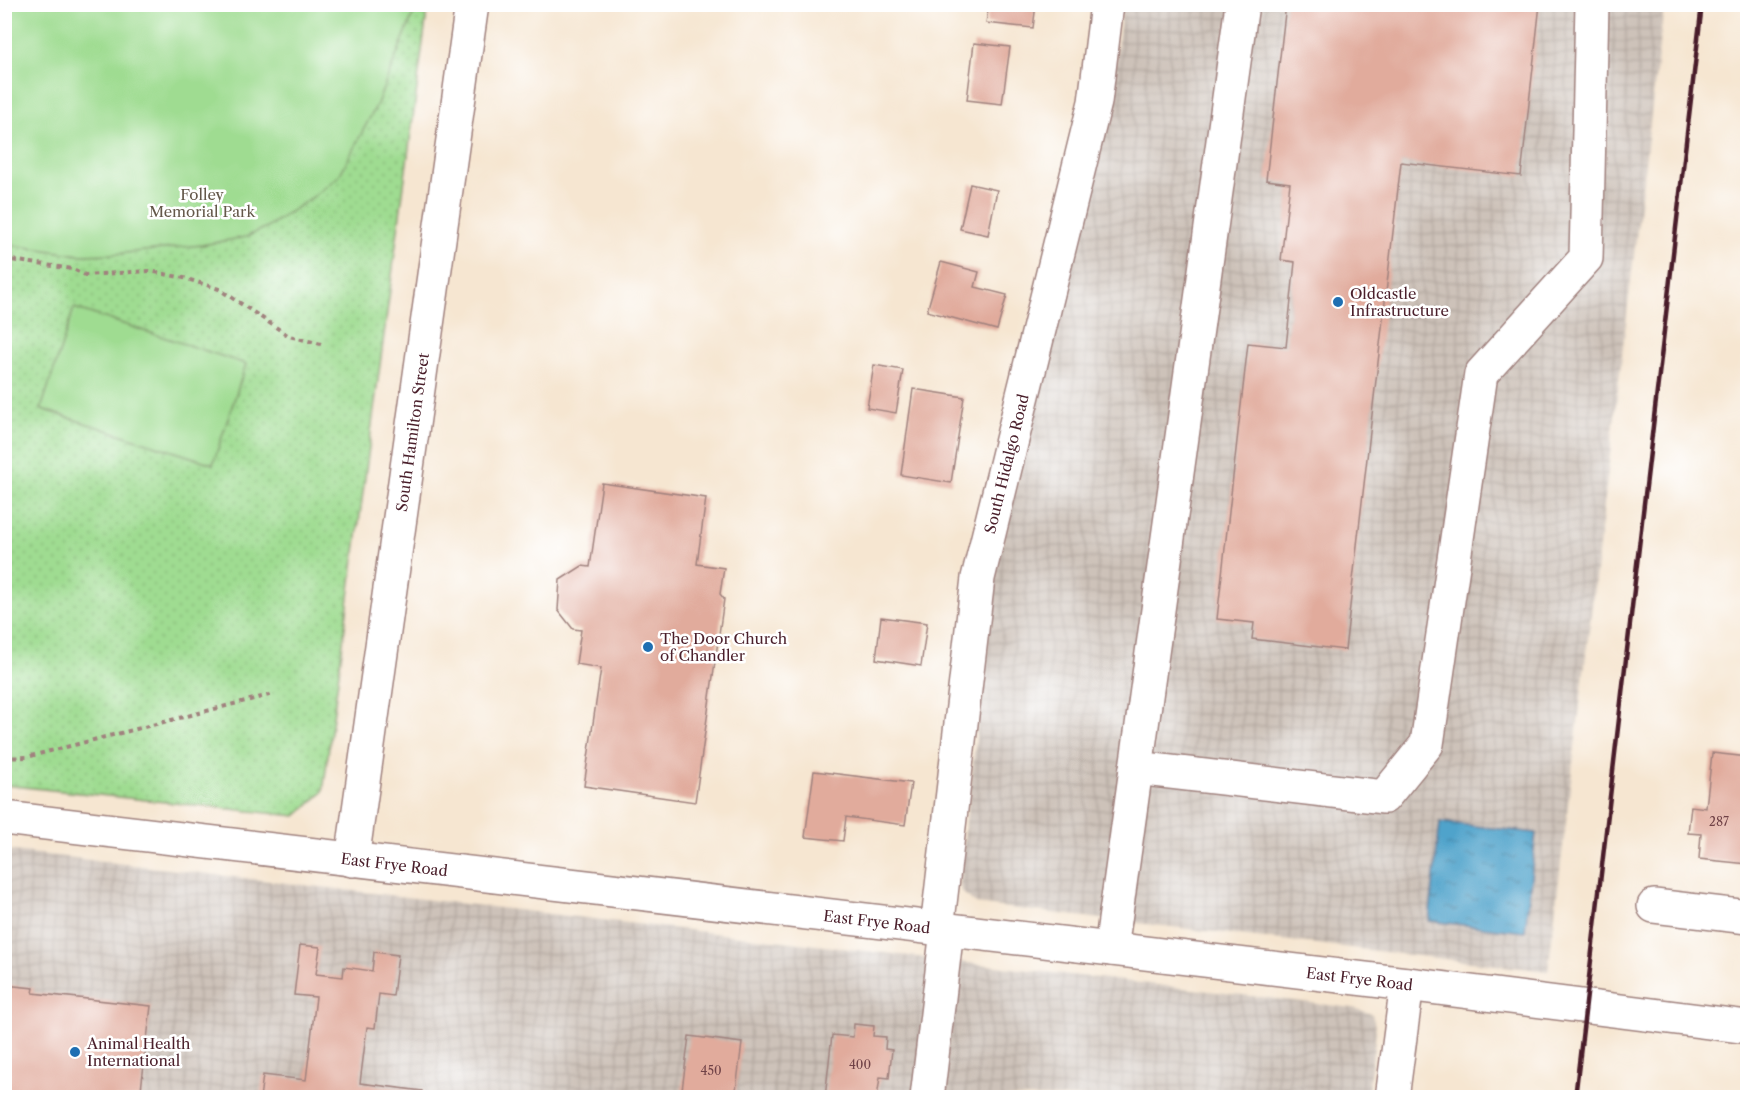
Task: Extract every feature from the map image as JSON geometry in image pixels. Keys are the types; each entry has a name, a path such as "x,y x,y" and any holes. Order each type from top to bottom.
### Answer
{"street":[{"name":"South Hamilton Street","path":"352,860 472,4"},
{"name":"South Hidalgo Road","path":"927,1098 978,578 1095,102 1107,4"},
{"path":"1111,950 1242,4"},
{"path":"1136,768 1384,797 1427,744 1481,374 1586,258 1592,4"},
{"name":"East Frye Road","path":"4,819 1407,984 1748,1027"},
{"path":"1653,906 1748,917"},
{"path":"1392,1098 1407,984"}],"path":[{"path":"4,259 73,268 85,275 150,271 184,278 219,289 289,336 321,344"},
{"path":"4,758 27,757 62,746 224,708 273,694"}],"shaded area":[{"path":"1123,5 1664,5 1548,971 976,904 961,891 959,881 996,570 1111,91"},
{"path":"5,850 1353,1008 1372,1014 1376,1031 1367,1097 5,1098"}],"green space":[{"path":"12,4 417,5 377,104 339,176 313,197 267,227 246,237 202,245 115,254 80,255 5,244 4,68"},
{"name":"Folley Memorial Park","path":"5,5 428,5 323,792 296,816 5,785"},
{"path":"74,308 246,364 213,464 41,409"}],"water":[{"path":"1440,822 1536,833 1525,932 1429,921"}],"building":[{"path":"989,4 1036,4 1033,28 986,23"},
{"name":"Oldcastle Infrastructure","path":"1286,4 1540,4 1521,176 1401,162 1345,650 1252,639 1254,623 1217,619 1248,343 1286,347 1295,262 1281,260 1290,183 1266,180"},
{"path":"974,43 1010,47 1002,104 967,100"},
{"path":"970,184 997,190 988,235 960,229"},
{"path":"941,262 979,272 975,287 1007,295 997,330 927,311"},
{"path":"874,365 903,370 896,413 867,408"},
{"path":"913,389 964,397 951,483 901,475"},
{"name":"The Door Church of Chandler","path":"602,483 706,498 697,564 724,568 720,594 724,599 695,802 584,786 601,668 576,664 581,630 573,629 558,610 560,580 582,566 590,567"},
{"path":"881,617 927,623 921,666 876,659"},
{"path":"1712,753 1748,757 1748,864 1699,859 1701,834 1688,833 1691,806 1706,808"},
{"path":"814,771 911,783 905,825 846,817 843,841 805,837"},
{"path":"300,945 320,947 316,974 343,977 344,967 372,971 374,952 398,955 393,996 379,994 375,1028 367,1027 360,1083 422,1091 422,1098 260,1098 263,1075 306,1080 316,997 294,995"},
{"name":"Animal Health International","path":"4,985 34,988 33,993 151,1006 140,1098 4,1098"},
{"path":"854,1024 874,1026 873,1036 886,1037 885,1049 892,1050 889,1078 880,1077 877,1098 825,1098 832,1035 853,1037"},
{"path":"689,1036 742,1043 735,1098 681,1098"}],"railway":[{"path":"1575,1098 1702,4"}],"place":[{"name":"Oldcastle Infrastructure","path":"1338,302"},
{"name":"The Door Church of Chandler","path":"648,647"},
{"name":"Animal Health International","path":"75,1052"}]}
